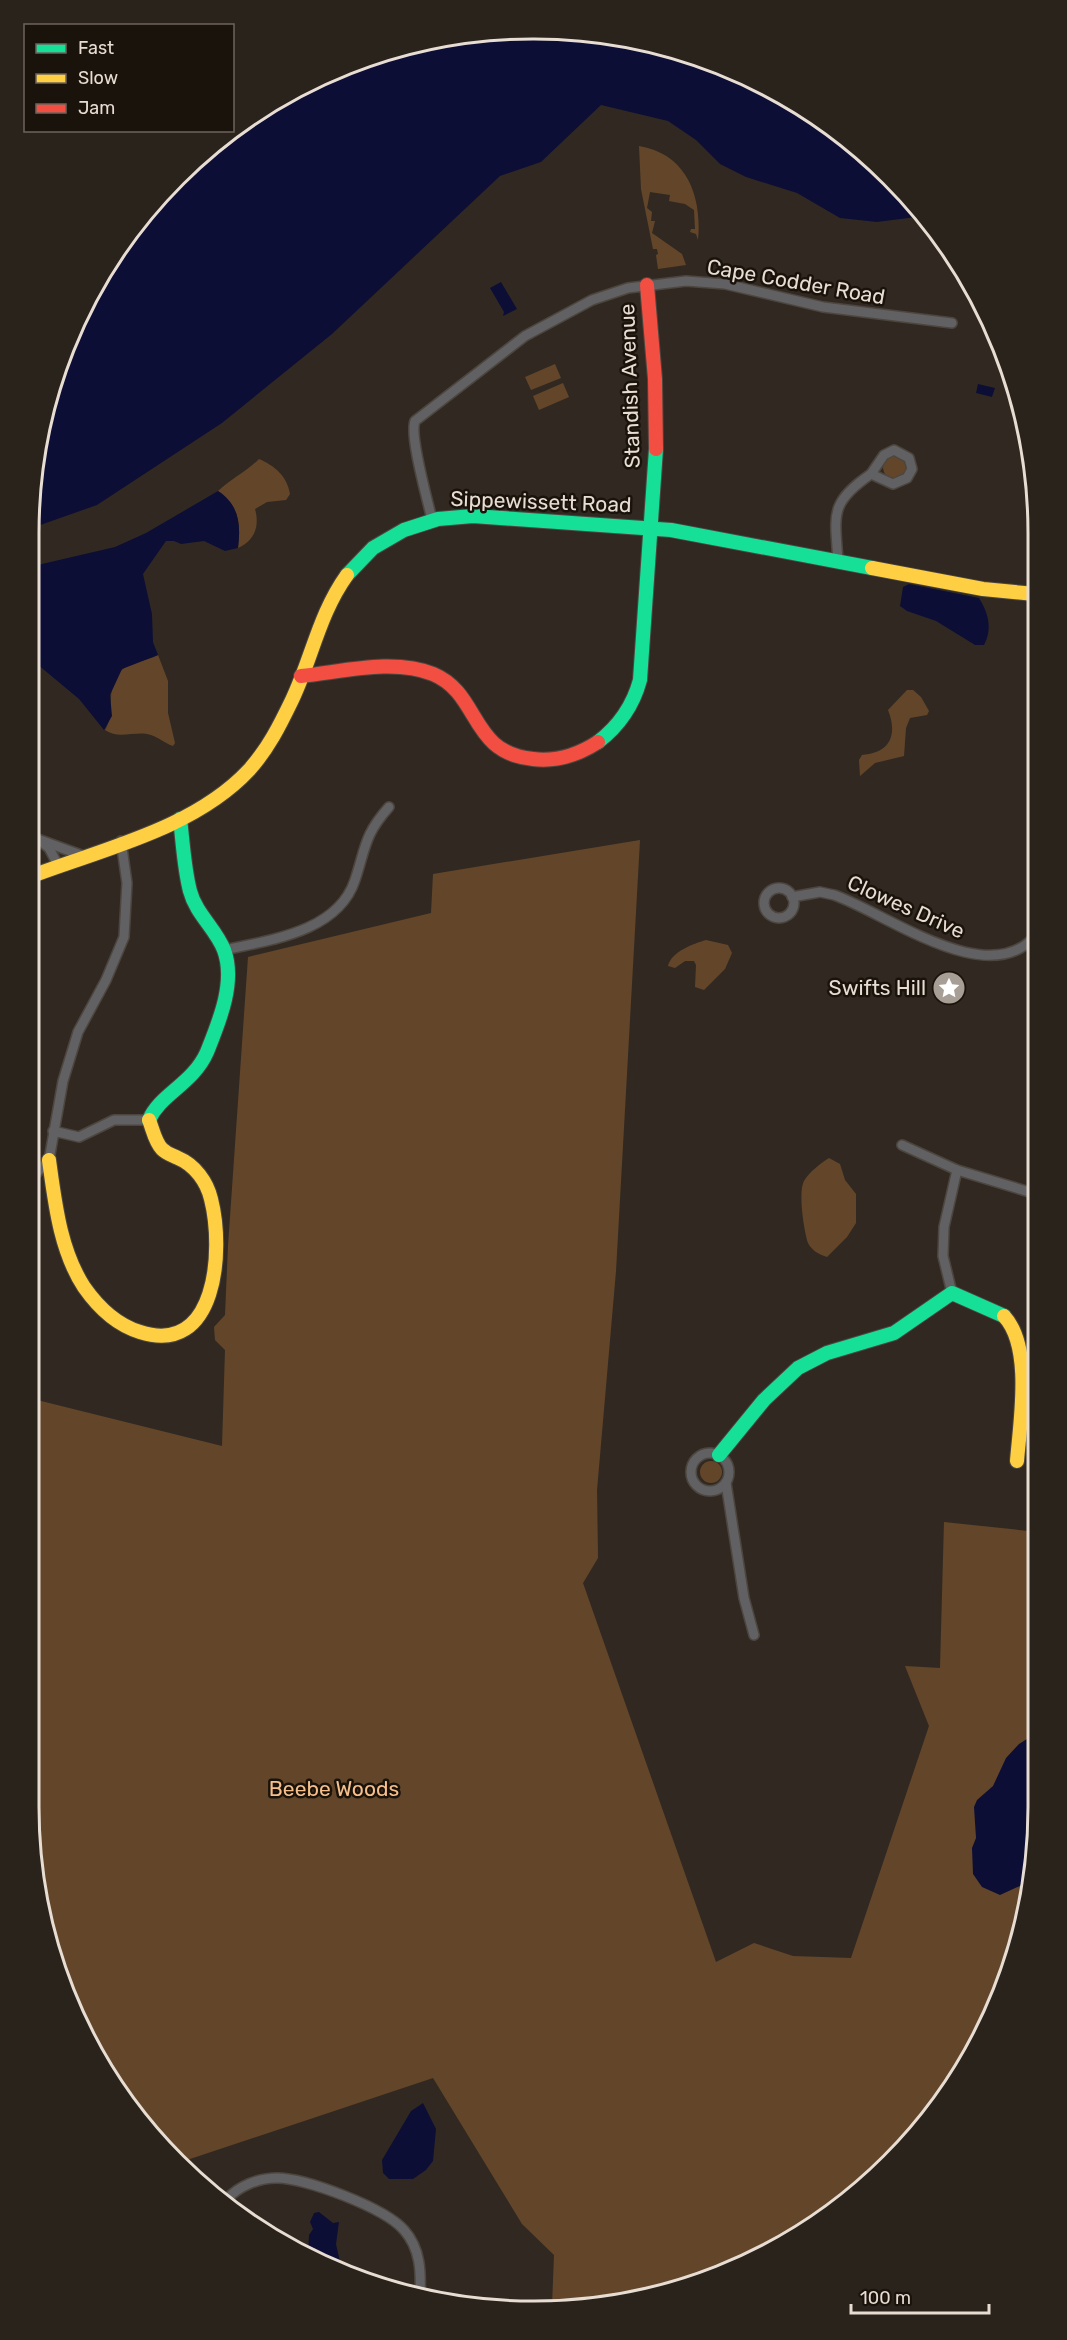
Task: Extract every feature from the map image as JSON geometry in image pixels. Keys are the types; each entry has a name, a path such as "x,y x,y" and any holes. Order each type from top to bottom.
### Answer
{"street":[{"name":"Cape Codder Road","path":"432,520 413,426 418,417 498,355 545,325 609,293 647,285 691,281 725,284 823,307 952,323"},
{"name":"Standish Avenue","path":"301,676 391,668 429,672 449,683 461,697 479,729 496,747 515,756 541,759 577,756 617,727 634,699 640,669 651,528 656,433 653,347 647,285"},
{"path":"838,561 835,518 839,504 848,490 871,474 888,452 905,454 911,463 910,474 899,483 888,482 871,474"},
{"name":"Sippewissett Road","path":"39,873 180,819 218,798 258,762 285,719 317,626 348,574 375,546 398,533 432,520 476,516 651,528 973,587 1028,593"},
{"path":"224,950 278,937 318,923 336,912 355,882 369,833 389,807"},
{"path":"122,841 127,883 124,937 106,980 78,1032 63,1081 49,1160 65,1245 84,1284 104,1311 118,1322 134,1331 157,1336 173,1336 190,1327 207,1303 216,1248 211,1199 200,1175 189,1164 167,1154 160,1147 149,1120 155,1108 190,1079 206,1054 223,1005 229,976 224,950 198,910 190,892 180,819"},
{"path":"39,839 81,855"},
{"path":"39,841 49,848 58,865"},
{"name":"Clowes Drive","path":"792,897 820,892 834,895 882,915 945,946 976,956 1014,951 1028,944"},
{"path":"53,1131 79,1137 114,1120 149,1120"},
{"path":"902,1145 957,1170 1028,1192"},
{"path":"39,1170 49,1160"},
{"path":"952,1293 944,1256 944,1227 957,1170"},
{"path":"719,1455 764,1400 798,1368 827,1353 894,1332 952,1293"},
{"path":"952,1293 1000,1312 1007,1317 1013,1327 1022,1381 1017,1461"},
{"path":"726,1483 721,1488 709,1491 697,1486 691,1475 693,1463 701,1455 719,1455 728,1464 726,1483 744,1598 754,1635"},
{"path":"229,2197 252,2182 277,2178 304,2183 357,2201 393,2220 413,2242 419,2257 420,2287"}],"green space":[{"path":"639,146 669,158 680,168 694,194 699,224 698,240 696,234 690,232 691,229 695,229 694,210 685,204 669,201 670,195 650,192 647,208 652,212 651,221 655,221 652,233 682,254 686,265 658,269 657,249 653,249 641,189"},
{"path":"555,364 561,378 531,390 525,377"},
{"path":"563,383 569,397 539,410 533,396"},
{"path":"895,455 903,459 907,467 903,475 895,479 887,475 883,467 887,459"},
{"path":"259,459 279,472 290,494 286,500 267,502 255,509 257,522 254,533 244,545 238,548 237,516 230,502 218,491"},
{"path":"158,655 168,681 168,713 175,743 173,746 150,735 120,735 105,730 110,715 113,682 117,675 131,664"},
{"path":"907,690 913,690 921,697 929,711 927,715 910,718 906,728 904,756 875,763 860,776 859,760 862,755 879,751 889,741 892,727 888,710"},
{"name":"Beebe Woods","path":"640,840 616,1271 597,1490 598,1558 583,1583 716,1962 754,1943 793,1956 851,1958 929,1726 905,1666 940,1668 944,1522 1028,1531 1028,1806 1024,1871 1002,1965 962,2054 926,2108 905,2133 860,2178 808,2218 752,2250 692,2275 598,2297 552,2300 554,2255 522,2224 433,2078 188,2160 141,2108 105,2054 90,2025 65,1965 43,1871 39,1806 39,1400 222,1446 225,1350 215,1340 214,1327 225,1315 248,957 431,913 433,874"},
{"path":"706,940 728,945 732,953 725,969 704,990 695,987 696,965 694,961 685,961 675,968 668,966 678,952"},
{"path":"829,1158 840,1164 845,1180 856,1194 856,1223 847,1237 827,1257 816,1252 808,1243 803,1221 802,1186 815,1168"},
{"path":"711,1461 719,1464 722,1472 719,1480 711,1483 703,1480 700,1472 703,1464"}],"shaded area":[{"path":"534,39 598,43 661,56 692,65 752,90 808,122 860,162 914,217 877,222 840,218 797,193 746,177 720,164 696,140 668,121 601,105 541,162 500,176 332,334 222,423 97,505 39,525 43,469 65,375 90,315 122,259 162,207 207,162 232,141 286,105 375,65 437,49 501,40"},
{"path":"501,282 517,309 503,316 504,312 490,288"},
{"path":"978,384 995,388 992,397 976,393"},
{"path":"218,491 230,502 239,523 238,548 225,551 204,541 181,544 166,541 143,574 152,614 153,642 158,655 122,669 110,695 112,716 104,730 79,699 39,666 39,565 115,547 146,533"},
{"path":"909,584 979,598 985,609 989,627 984,645 975,645 936,621 907,611 900,606 903,587"},
{"path":"1028,1738 1028,1806 1024,1871 1021,1885 1000,1895 982,1887 973,1874 972,1848 976,1838 974,1807 977,1800 993,1786 1006,1758"},
{"path":"423,2103 436,2129 433,2161 426,2170 413,2179 389,2179 383,2173 382,2160 411,2111"},
{"path":"319,2212 333,2223 339,2222 336,2244 340,2261 308,2247 309,2235 313,2229 310,2222 314,2213"}],"traffic: fast":[{"path":"598,742 624,715 640,680 656,449"},
{"path":"347,575 373,548 404,530 438,519 473,516 671,530 872,568"},
{"path":"149,1120 161,1103 201,1063 216,1028 227,988 227,962 224,950 197,907 190,891 180,819"},
{"path":"719,1455 764,1400 798,1368 827,1353 894,1333 952,1293 1004,1316"}],"traffic: slow":[{"path":"872,568 983,589 1028,593"},
{"path":"39,873 146,835 174,822 202,808 249,770 268,745 283,719 329,605 347,575"},
{"path":"49,1160 56,1209 64,1242 76,1273 89,1294 116,1320 140,1332 166,1336 185,1329 200,1314 209,1294 215,1270 215,1220 207,1186 190,1165 162,1149 149,1120"},
{"path":"1004,1316 1019,1346 1022,1365 1022,1406 1017,1461"}],"traffic: jam":[{"path":"647,285 655,379 656,449"},
{"path":"301,676 367,668 418,669 433,674 448,683 460,695 486,735 497,746 512,754 542,760 559,758 583,751 598,742"}],"place":[{"name":"Swifts Hill","path":"949,988"}]}
